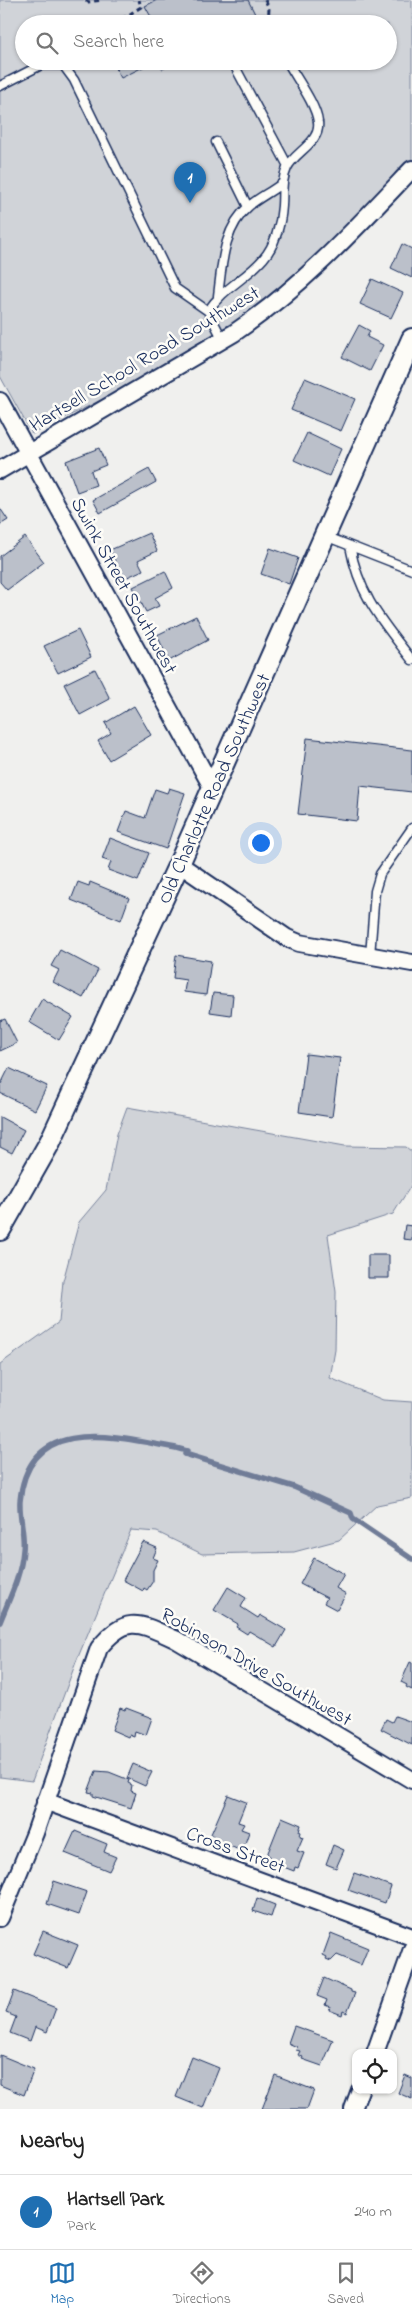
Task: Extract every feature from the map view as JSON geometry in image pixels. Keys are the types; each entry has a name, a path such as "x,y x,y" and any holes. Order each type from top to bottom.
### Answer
{"street":[{"name":"Hartsell School Road Southwest","path":"0,470 223,340 264,312 305,279 412,169"},
{"name":"Old Charlotte Road Southwest","path":"1,1223 50,1142 213,789 412,339"},
{"name":"Swink Street Southwest","path":"0,401 213,789"},
{"path":"179,864 288,938 299,943 412,963"},
{"name":"Robinson Drive Southwest","path":"0,1918 35,1833 99,1648 111,1632 128,1624 148,1626 175,1639 412,1780"},
{"name":"Cross Street","path":"45,1800 412,1937"},
{"path":"376,2049 412,1949"},
{"path":"353,2109 359,2094"}],"lane":[{"path":"0,86 31,70"},
{"path":"67,70 74,80 174,288 208,311 223,340"},
{"path":"237,70 288,166"},
{"path":"208,311 218,296 264,259 271,246 282,206 281,184 288,166 310,144 319,124 316,114 292,70"},
{"path":"216,142 248,207"},
{"path":"218,296 224,250 233,224 248,207 281,184"},
{"path":"325,536 412,570"},
{"path":"350,546 355,572 362,588 372,606 412,660"},
{"path":"370,956 375,891 380,874 412,828"}],"path":[{"path":"86,0 88,2 102,0"},
{"path":"128,15 141,7 138,0"},
{"path":"265,0 269,8 269,15"}],"shaded area":[{"path":"0,0 412,0 412,169 348,237 223,340 32,434 0,376"},
{"path":"127,1107 345,1146 406,1147 412,1152 412,1184 393,1214 328,1235 336,1292 335,1350 330,1378 383,1400 412,1402 412,1498 377,1505 339,1540 294,1552 202,1554 157,1532 131,1530 76,1662 32,1781 0,1777 0,1364 59,1322 63,1281 79,1222 106,1190 117,1134"}],"building":[{"path":"157,0 248,0 256,15 150,15 145,6"},
{"path":"117,70 137,70 121,78"},
{"path":"402,244 412,249 412,278 391,268"},
{"path":"372,279 403,293 391,318 360,304"},
{"path":"359,325 370,331 367,337 383,345 370,371 342,357"},
{"path":"305,378 355,399 341,431 291,410"},
{"path":"307,433 341,449 329,476 294,460"},
{"path":"99,448 106,465 91,471 96,485 77,492 66,461"},
{"path":"149,469 156,482 100,513 93,500"},
{"path":"0,508 8,520 0,525"},
{"path":"149,533 157,551 138,560 143,570 123,579 110,550"},
{"path":"25,537 44,562 7,590 0,582 0,556"},
{"path":"270,548 298,558 289,584 261,574"},
{"path":"165,571 173,588 155,598 159,606 146,612 133,587"},
{"path":"196,616 208,640 169,661 157,635"},
{"path":"78,630 91,657 58,673 44,646"},
{"path":"95,669 110,699 80,715 64,684"},
{"path":"134,706 151,735 109,760 98,741 111,733 105,723"},
{"path":"307,738 412,750 412,792 360,786 357,821 298,814"},
{"path":"169,788 185,793 166,849 118,832 126,811 145,818 155,789 167,793"},
{"path":"110,838 149,853 138,881 108,870 111,862 102,859"},
{"path":"78,882 89,886 90,882 129,898 121,920 71,900"},
{"path":"60,950 98,970 83,998 53,982 59,970 51,966"},
{"path":"176,955 211,961 206,995 184,992 186,980 173,978"},
{"path":"213,993 233,995 231,1015 210,1012"},
{"path":"42,999 73,1017 59,1040 29,1022"},
{"path":"5,1019 17,1043 0,1051 0,1021"},
{"path":"306,1054 340,1058 332,1117 299,1112"},
{"path":"9,1068 47,1086 35,1110 0,1093 0,1086"},
{"path":"0,1117 24,1130 12,1153 0,1147"},
{"path":"405,1225 412,1226 412,1240 403,1239"},
{"path":"368,1255 389,1255 389,1278 368,1278"},
{"path":"143,1542 157,1548 153,1558 158,1560 153,1570 153,1581 147,1590 144,1588 143,1591 123,1580"},
{"path":"314,1558 344,1574 336,1588 346,1594 337,1610 324,1603 327,1598 300,1584"},
{"path":"228,1587 246,1598 241,1607 258,1618 260,1615 286,1630 276,1647 249,1631 247,1634 236,1627 238,1624 214,1610"},
{"path":"410,1662 412,1663 412,1690 401,1682"},
{"path":"120,1708 125,1710 126,1708 152,1718 146,1735 135,1731 134,1737 129,1735 128,1737 112,1730"},
{"path":"395,1716 412,1722 412,1745 381,1729 386,1719 392,1722"},
{"path":"133,1764 152,1772 145,1786 127,1778"},
{"path":"96,1771 109,1772 129,1780 128,1783 132,1785 131,1791 136,1793 131,1808 93,1796 93,1793 88,1792"},
{"path":"228,1795 246,1802 238,1822 244,1824 241,1829 249,1832 243,1849 240,1848 239,1850 214,1839 215,1836 211,1834"},
{"path":"282,1817 301,1825 299,1831 301,1832 300,1836 303,1837 297,1851 304,1853 298,1868 295,1867 294,1871 268,1861 270,1856 267,1855"},
{"path":"75,1831 107,1844 104,1852 116,1857 109,1871 65,1853"},
{"path":"333,1845 344,1850 336,1868 326,1864"},
{"path":"354,1873 391,1886 385,1903 348,1890"},
{"path":"54,1881 87,1892 79,1915 47,1904"},
{"path":"257,1898 275,1905 271,1917 253,1911"},
{"path":"43,1931 78,1945 68,1968 33,1954"},
{"path":"331,1933 368,1948 361,1965 337,1955 331,1961 326,1959 327,1957 323,1955"},
{"path":"324,1978 355,1993 347,2013 343,2011 342,2015 329,2010 330,2007 325,2005 327,2000 317,1996"},
{"path":"14,1991 56,2008 47,2032 35,2027 30,2041 10,2033 16,2017 6,2013"},
{"path":"294,2026 333,2040 322,2066 302,2059 303,2057 298,2055 300,2051 296,2050 297,2047 288,2043"},
{"path":"0,2055 34,2069 24,2095 0,2085"},
{"path":"192,2057 219,2068 203,2108 176,2097"},
{"path":"275,2075 314,2090 307,2109 262,2109"},
{"path":"405,2075 412,2078 412,2099 398,2093"}],"waterway":[{"path":"0,1622 22,1560 23,1538 20,1501 27,1473 39,1454 57,1443 78,1437 127,1439 176,1448 187,1451 185,1454 294,1487 351,1513 353,1519 412,1559"}],"place":[{"name":"Hartsell Park","path":"190,203"}]}
